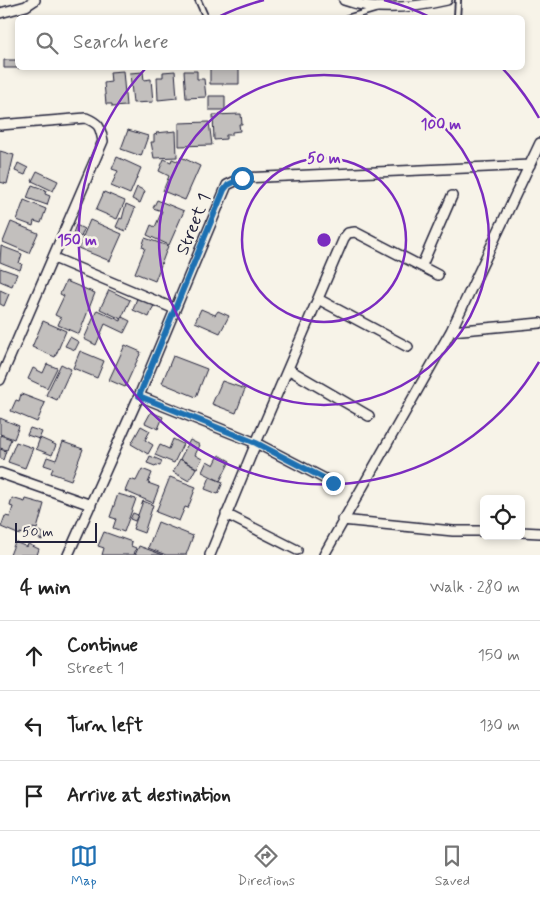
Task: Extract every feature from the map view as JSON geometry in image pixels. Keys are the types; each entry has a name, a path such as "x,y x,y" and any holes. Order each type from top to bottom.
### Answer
{"street":[{"path":"0,13 26,6 35,0"},
{"path":"344,0 379,8 427,5 447,0"},
{"path":"0,125 86,118 97,122 103,141 0,380"},
{"path":"324,555 342,520 451,331 540,143"},
{"name":"Street 1","path":"68,555 139,396 224,190 228,185 234,180 242,178 530,165"},
{"path":"422,265 452,196"},
{"path":"210,555 256,443 344,238 348,233 355,232 422,265 438,275"},
{"path":"54,258 175,309"},
{"path":"318,299 408,347"},
{"path":"451,331 540,323"},
{"path":"288,370 369,416"},
{"path":"139,396 256,443 333,483"},
{"path":"0,473 91,505"},
{"path":"226,514 297,550"},
{"path":"342,520 480,532"},
{"path":"525,532 540,533"}],"lane":[{"path":"198,0 205,15"},
{"path":"456,15 458,0"},
{"path":"357,15 379,8"}],"building":[{"path":"4,60 15,60 15,68 4,68"},
{"path":"210,70 239,70 239,84 210,84"},
{"path":"123,71 126,106 112,107 112,104 106,104 104,83 111,82 110,72"},
{"path":"175,71 177,98 158,100 157,77 163,77 163,72"},
{"path":"184,71 197,71 197,79 204,79 206,97 186,98"},
{"path":"143,72 144,80 151,79 153,102 133,103 130,73"},
{"path":"209,96 225,96 225,110 209,110"},
{"path":"241,114 242,124 239,124 240,131 232,132 232,135 226,135 226,139 214,140 213,115"},
{"path":"209,122 212,145 179,146 179,123"},
{"path":"128,130 148,136 141,156 121,149"},
{"path":"176,131 177,157 154,158 151,142 154,142 154,135 156,133"},
{"path":"0,151 14,155 7,184 0,182"},
{"path":"117,157 141,168 130,194 111,186 118,171 112,169"},
{"path":"181,157 200,166 185,200 163,191 169,176 159,171 164,159 171,162 172,159 180,162"},
{"path":"18,163 28,168 25,175 15,171"},
{"path":"37,171 58,181 53,191 32,181"},
{"path":"32,185 46,190 45,194 50,196 47,205 27,198"},
{"path":"137,187 145,191 140,203 132,199"},
{"path":"104,192 125,201 117,219 96,210"},
{"path":"24,200 46,209 41,223 34,221 33,226 17,220"},
{"path":"157,200 184,211 169,245 147,235 151,225 155,227 162,211 153,208"},
{"path":"126,204 135,208 126,231 116,227 120,218 122,219"},
{"path":"90,220 122,234 110,261 78,248"},
{"path":"11,222 38,233 29,253 3,242"},
{"path":"76,225 84,229 81,237 73,233"},
{"path":"145,238 168,246 155,281 135,273 145,248 142,247"},
{"path":"1,246 22,254 19,263 22,264 20,270 0,262"},
{"path":"0,268 17,274 12,286 0,281"},
{"path":"66,281 95,293 79,334 58,325 61,318 55,315 64,296 60,294"},
{"path":"0,290 9,294 4,306 0,304"},
{"path":"109,290 130,300 121,319 100,309"},
{"path":"137,298 154,305 149,317 133,310"},
{"path":"201,309 215,315 218,311 229,316 220,333 195,322"},
{"path":"97,310 121,321 122,317 130,321 124,333 105,324 96,345 84,339"},
{"path":"43,321 66,331 55,357 32,347"},
{"path":"70,337 79,342 75,350 65,346"},
{"path":"125,345 141,352 125,387 109,380"},
{"path":"80,351 104,361 97,378 73,368"},
{"path":"173,356 207,369 196,397 162,383"},
{"path":"47,364 57,368 47,388 28,379 33,368 43,373"},
{"path":"61,364 71,369 57,400 46,395"},
{"path":"222,381 245,389 236,413 212,404"},
{"path":"21,394 45,403 37,422 11,411 16,400 19,401"},
{"path":"151,412 163,417 158,429 145,423"},
{"path":"0,418 19,426 14,439 0,434"},
{"path":"141,426 150,431 145,440 153,445 148,454 131,444"},
{"path":"30,428 42,432 39,439 27,435"},
{"path":"0,435 11,439 7,450 0,448"},
{"path":"40,438 56,445 52,455 36,449"},
{"path":"173,439 183,444 174,463 155,455 160,445 169,449"},
{"path":"190,440 200,445 195,455 202,459 197,468 180,459"},
{"path":"16,442 33,448 25,468 8,462"},
{"path":"63,442 83,449 71,480 51,473 53,468 44,465 47,457 56,460"},
{"path":"0,449 6,451 3,460 0,458"},
{"path":"219,455 230,461 220,481 202,472 207,461 214,465"},
{"path":"150,456 162,461 160,466 147,463"},
{"path":"180,459 196,468 189,481 173,472"},
{"path":"142,469 152,473 148,483 159,487 153,503 125,491 130,479 136,481"},
{"path":"170,477 196,487 188,508 185,507 179,521 156,512"},
{"path":"210,477 223,482 218,494 205,489"},
{"path":"118,494 136,499 124,532 113,528 116,519 110,517"},
{"path":"12,498 25,502 26,499 44,504 37,529 33,528 30,536 20,533 20,535 1,527 5,516 10,517 13,507 10,506"},
{"path":"143,501 153,505 144,533 133,529"},
{"path":"133,513 138,515 135,521 130,519"},
{"path":"158,522 193,536 186,555 166,555 148,548"},
{"path":"36,530 45,534 42,540 33,536"},
{"path":"104,532 132,542 131,546 136,548 134,555 102,555 104,548 98,546"},
{"path":"15,542 27,547 28,544 39,549 37,555 10,555"},
{"path":"139,546 163,555 135,555"}],"route":[{"path":"242,178 234,180 224,190 139,396 256,443 333,483"}]}
